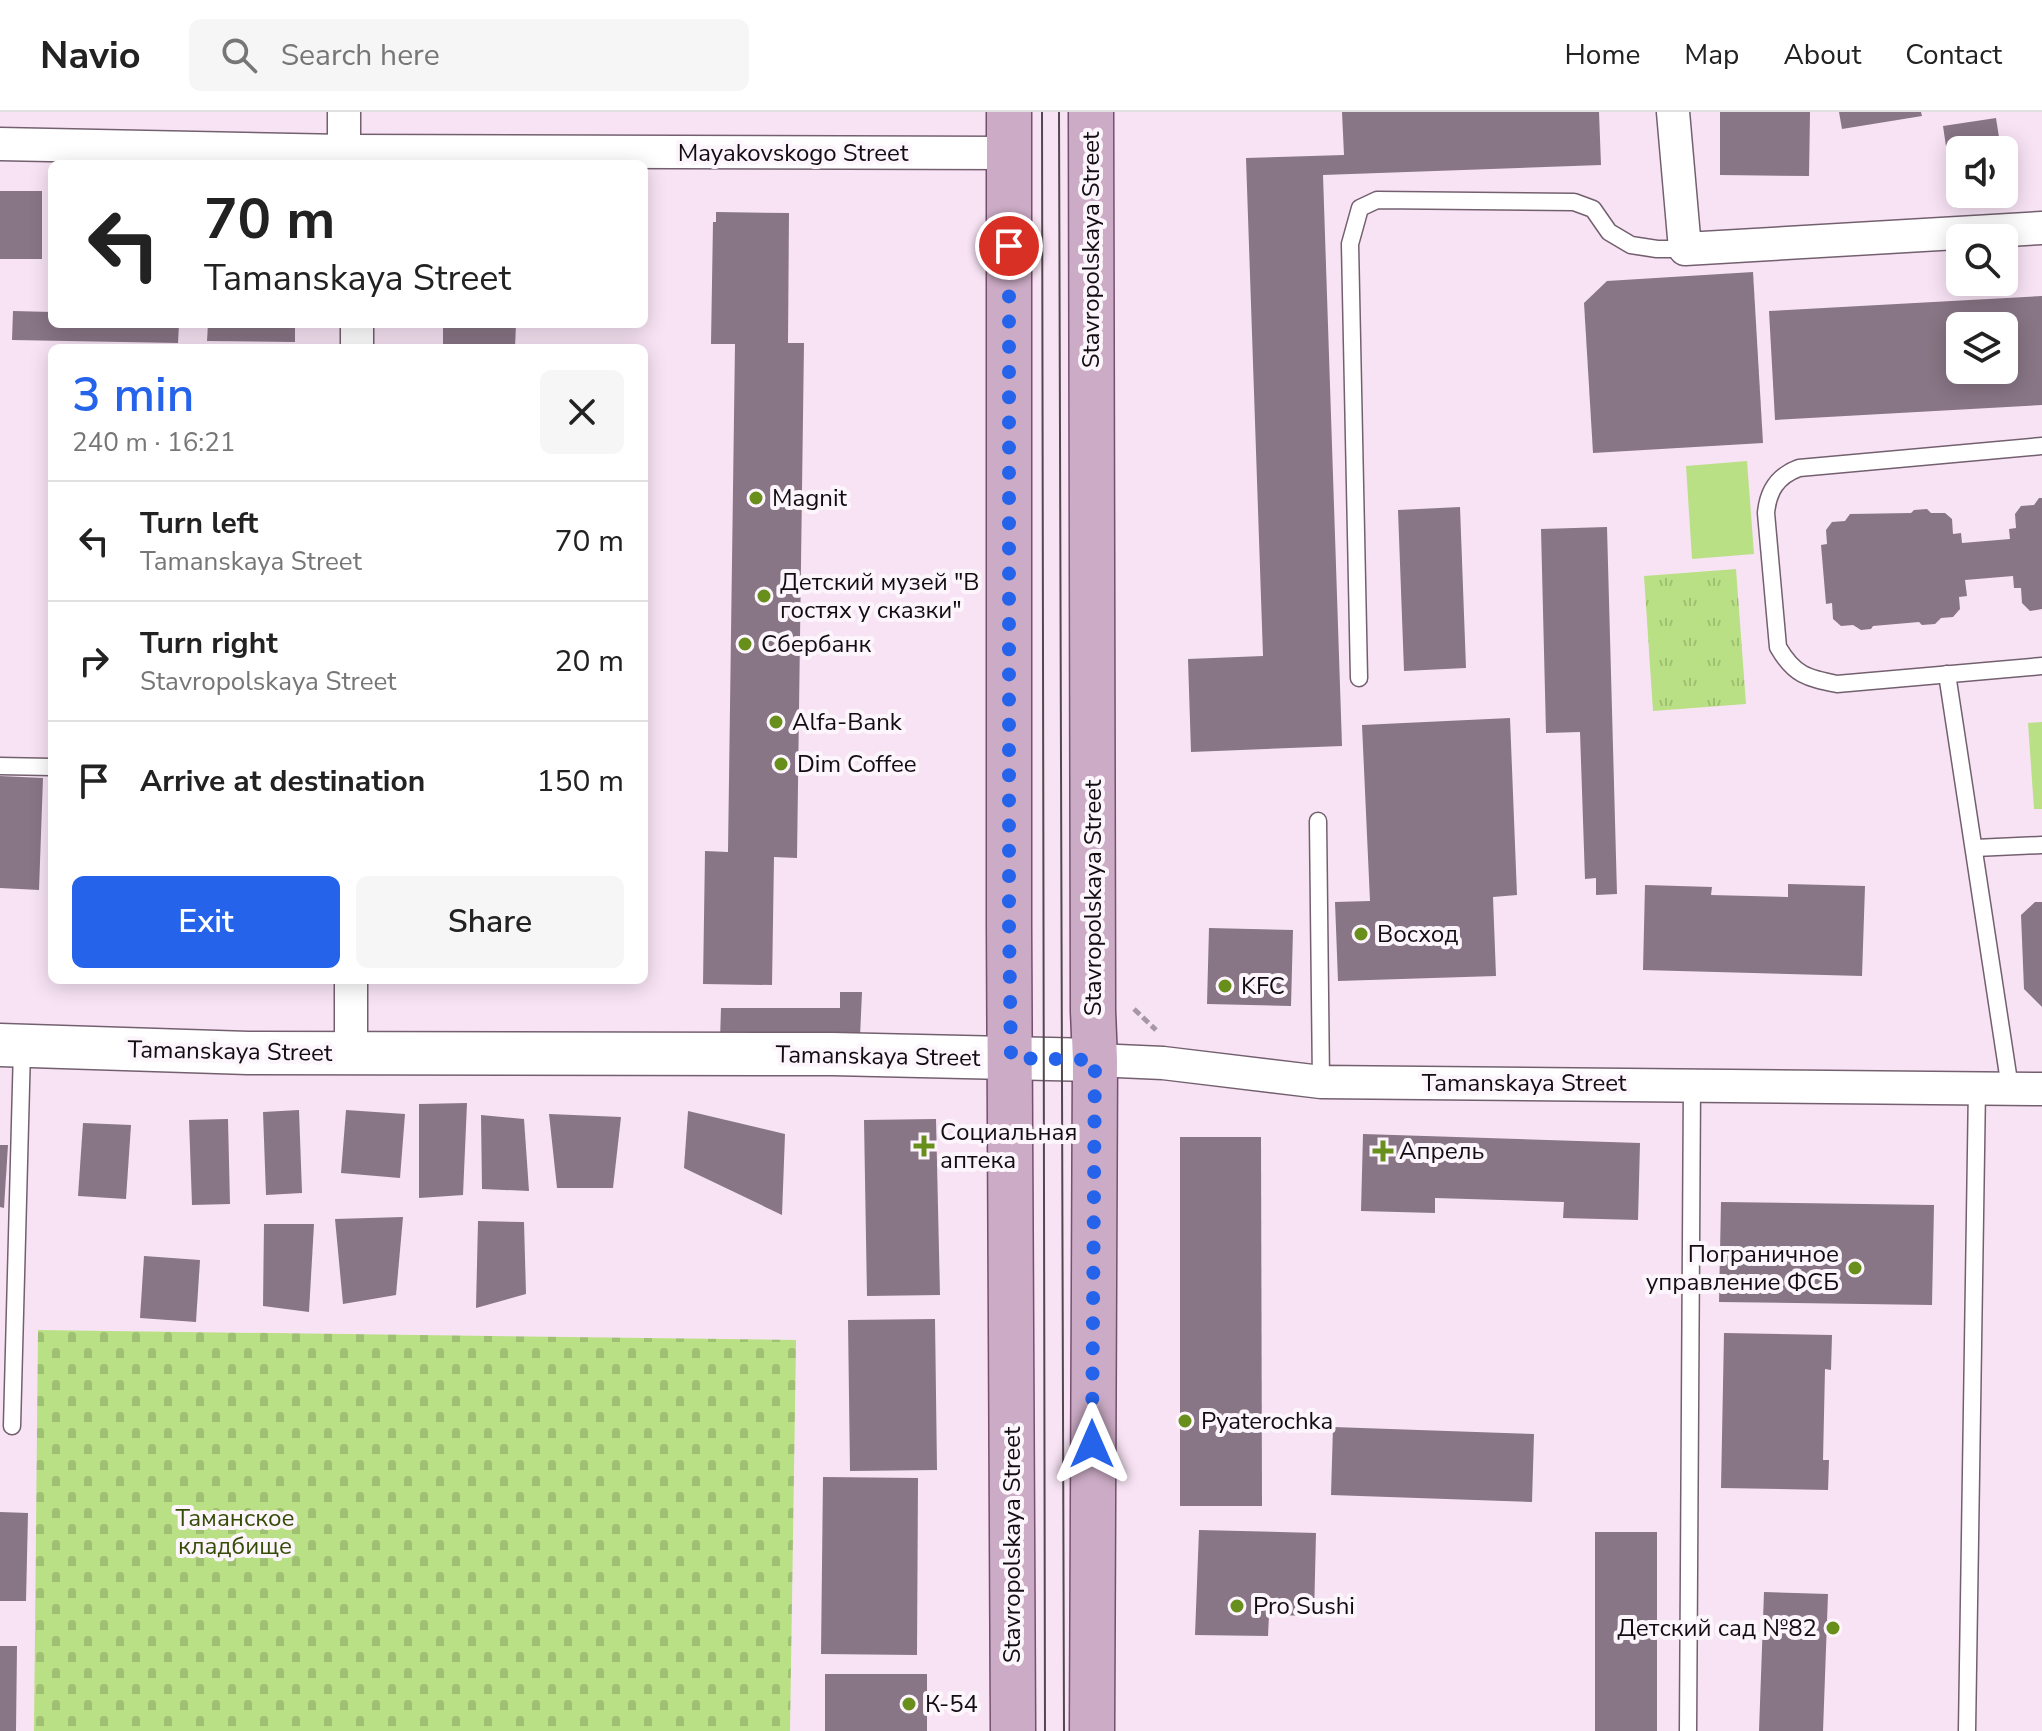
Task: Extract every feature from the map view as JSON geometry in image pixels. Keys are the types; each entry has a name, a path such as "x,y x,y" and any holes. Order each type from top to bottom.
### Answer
{"main road":[{"name":"Stavropolskaya Street","path":"1091,112 1095,1060 1092,1731"},
{"name":"Stavropolskaya Street","path":"1009,133 1013,1731"}],"street":[{"path":"344,112 345,157"},
{"path":"1673,112 1685,249 2042,228"},
{"name":"Mayakovskogo Street","path":"0,144 345,157 1009,133"},
{"path":"351,984 351,1052"},
{"name":"Tamanskaya Street","path":"11,1046 248,1053 832,1054 1163,1063 1321,1082 2042,1089"}],"lane":[{"path":"1359,678 1350,244 1360,208 1377,200 1574,202 1593,209 1609,232 1631,245 1685,249"},
{"path":"2042,446 1799,468 1786,473 1775,484 1768,498 1766,513 1778,647 1788,665 1812,679 1837,684 2042,666"},
{"path":"1947,674 2010,1088"},
{"path":"0,766 48,767"},
{"path":"1318,821 1321,1082"},
{"path":"1975,848 2042,845"},
{"path":"11,1046 7,1365 12,1426"},
{"path":"1688,1731 1692,1084"},
{"path":"1967,1731 1977,1087"}],"path":[{"path":"1132,1007 1163,1036"}],"green space":[{"path":"1747,461 1754,554 1692,559 1686,466"},
{"path":"1736,569 1746,704 1653,711 1644,576"},
{"path":"2042,722 2042,809 2034,809 2028,723"},
{"name":"Таманское кладбище","path":"38,1330 796,1340 790,1731 34,1731"}],"building":[{"path":"1342,112 1599,112 1601,165 1323,175 1342,746 1191,752 1188,659 1263,656 1246,158 1344,155"},
{"path":"1720,112 1810,112 1809,176 1720,175"},
{"path":"1839,112 1921,112 1922,116 1842,129"},
{"path":"1996,118 1999,136 1946,136 1946,146 1943,126"},
{"path":"0,191 42,191 42,259 0,259"},
{"path":"716,212 789,213 788,343 804,343 797,858 774,857 772,985 703,984 705,851 728,852 735,344 711,344 713,222 716,222"},
{"path":"1753,272 1763,443 1593,453 1584,303 1607,281"},
{"path":"2042,296 2042,405 1775,420 1769,311"},
{"path":"13,311 48,312 48,328 179,328 178,343 12,340"},
{"path":"208,328 295,328 295,342 207,341"},
{"path":"443,328 516,328 515,344 443,344"},
{"path":"2042,498 2042,609 2030,611 2022,603 2021,588 2014,588 2013,576 1965,580 1967,596 1959,597 1960,609 1953,617 1941,618 1935,624 1922,625 1919,622 1861,630 1853,625 1841,626 1833,619 1832,603 1826,604 1821,545 1827,544 1826,530 1832,522 1845,521 1850,514 1911,513 1927,509 1931,513 1945,513 1952,519 1953,534 1961,533 1962,543 2010,539 2009,529 2016,528 2015,514 2021,506 2034,505"},
{"path":"1460,507 1466,668 1404,671 1398,510"},
{"path":"1607,527 1617,894 1596,895 1596,878 1585,879 1580,732 1546,733 1541,529"},
{"path":"1510,718 1517,895 1493,897 1496,976 1338,981 1335,902 1370,901 1362,725"},
{"path":"0,776 43,778 39,890 0,888"},
{"path":"1788,884 1865,886 1862,976 1643,970 1645,885 1712,887 1711,895 1788,897"},
{"path":"2035,902 2042,902 2042,1007 2024,989 2021,915"},
{"path":"1209,928 1293,930 1291,1006 1207,1004"},
{"path":"840,992 862,992 860,1037 720,1040 721,1008 840,1008"},
{"path":"467,1103 463,1195 419,1198 419,1104"},
{"path":"299,1110 302,1193 266,1195 263,1112"},
{"path":"346,1110 405,1114 400,1178 341,1173"},
{"path":"688,1111 785,1134 782,1215 684,1168"},
{"path":"549,1114 621,1117 613,1188 557,1188"},
{"path":"481,1115 524,1119 529,1191 482,1189"},
{"path":"228,1119 230,1204 192,1205 189,1120"},
{"path":"936,1119 940,1295 867,1296 864,1120"},
{"path":"83,1123 131,1125 126,1199 78,1196"},
{"path":"1363,1134 1640,1143 1638,1220 1563,1218 1564,1202 1435,1198 1435,1213 1361,1211"},
{"path":"1180,1137 1261,1137 1262,1506 1180,1506"},
{"path":"0,1145 8,1145 4,1208 0,1207"},
{"path":"1721,1202 1934,1205 1932,1305 1719,1302"},
{"path":"403,1217 396,1295 343,1304 335,1219"},
{"path":"478,1221 524,1222 526,1294 476,1308"},
{"path":"264,1224 314,1224 309,1312 263,1306"},
{"path":"144,1256 200,1260 196,1322 140,1318"},
{"path":"935,1319 937,1470 850,1471 848,1320"},
{"path":"1724,1333 1832,1335 1831,1370 1825,1369 1823,1460 1829,1460 1828,1490 1721,1488"},
{"path":"1333,1427 1534,1434 1532,1502 1331,1495"},
{"path":"823,1477 918,1478 917,1655 821,1654"},
{"path":"0,1512 28,1513 26,1601 0,1601"},
{"path":"1199,1530 1316,1533 1314,1616 1269,1615 1268,1636 1195,1635"},
{"path":"1595,1532 1657,1532 1657,1731 1595,1731"},
{"path":"1764,1592 1828,1594 1823,1731 1759,1731"},
{"path":"0,1646 17,1646 16,1731 0,1731"},
{"path":"825,1674 927,1674 927,1731 825,1731"}],"tram line":[{"path":"1042,112 1045,1731"},
{"path":"1059,112 1064,1731"}],"place":[{"name":"Magnit","path":"756,498"},
{"name":"Детский музей \"В гостях у сказки\"","path":"764,596"},
{"name":"Сбербанк","path":"745,644"},
{"name":"Alfa-Bank","path":"776,722"},
{"name":"Dim Coffee","path":"781,764"},
{"name":"Восход","path":"1361,934"},
{"name":"KFC","path":"1225,986"},
{"name":"Социальная аптека","path":"924,1146"},
{"name":"Апрель","path":"1383,1151"},
{"name":"Пограничное управление ФСБ","path":"1855,1268"},
{"name":"Pyaterochka","path":"1185,1421"},
{"name":"Pro Sushi","path":"1237,1606"},
{"name":"Детский сад №82","path":"1833,1628"},
{"name":"К-54","path":"909,1704"}],"route":[{"path":"1009,246 1011,1058 1095,1060 1092,1444"}]}
